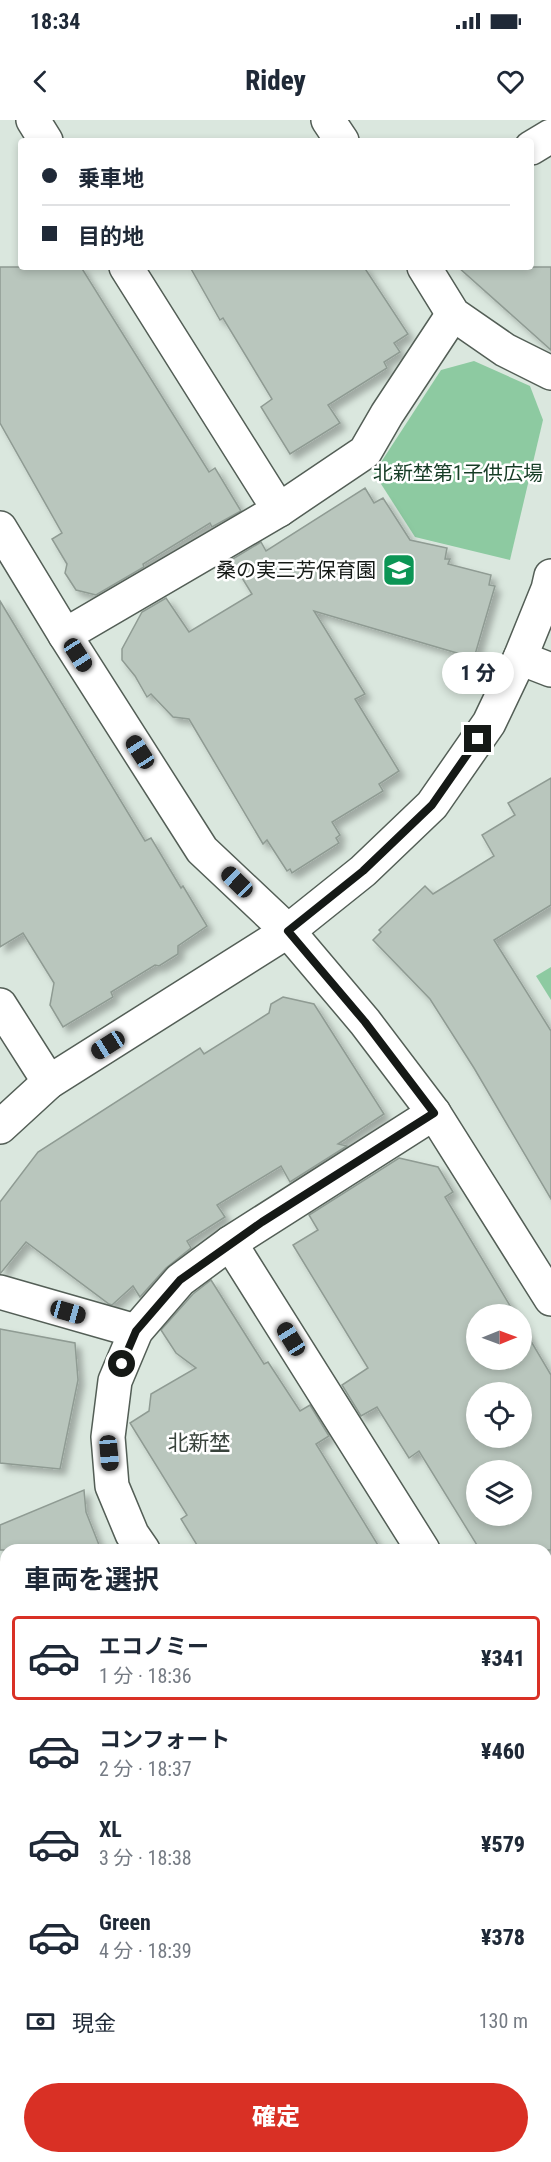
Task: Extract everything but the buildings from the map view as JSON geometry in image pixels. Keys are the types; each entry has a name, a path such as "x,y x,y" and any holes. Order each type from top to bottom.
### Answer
{"street":[{"path":"33,120 44,138"},
{"path":"328,120 340,138"},
{"path":"534,146 551,136"},
{"path":"128,270 279,510"},
{"path":"426,270 453,314 505,350 551,374"},
{"path":"65,635 279,510 365,452 387,414 453,314"},
{"path":"0,528 65,635 202,849 288,931 365,1022 434,1113 551,1299"},
{"path":"0,1127 49,1082 288,931 363,871 432,805 489,723 520,658 551,576"},
{"path":"520,658 551,670"},
{"path":"0,1005 49,1082"},
{"path":"139,1544 132,1534 112,1486 108,1437 115,1381 136,1331 180,1280 230,1243 434,1113"},
{"path":"230,1243 419,1544"},
{"path":"0,1292 136,1331"}],"green space":[{"name":"北新埜第1子供広場","path":"474,361 530,386 543,420 510,560 415,537 374,473 441,370"},
{"path":"551,967 551,1000 536,976"}],"place":[{"name":"桑の実三芳保育園","path":"399,570"}],"district":[{"name":"北新埜","path":"199,1443"}],"route":[{"path":"122,1364 136,1331 180,1280 230,1243 434,1113 365,1022 288,931 363,871 432,805 478,739"}]}
